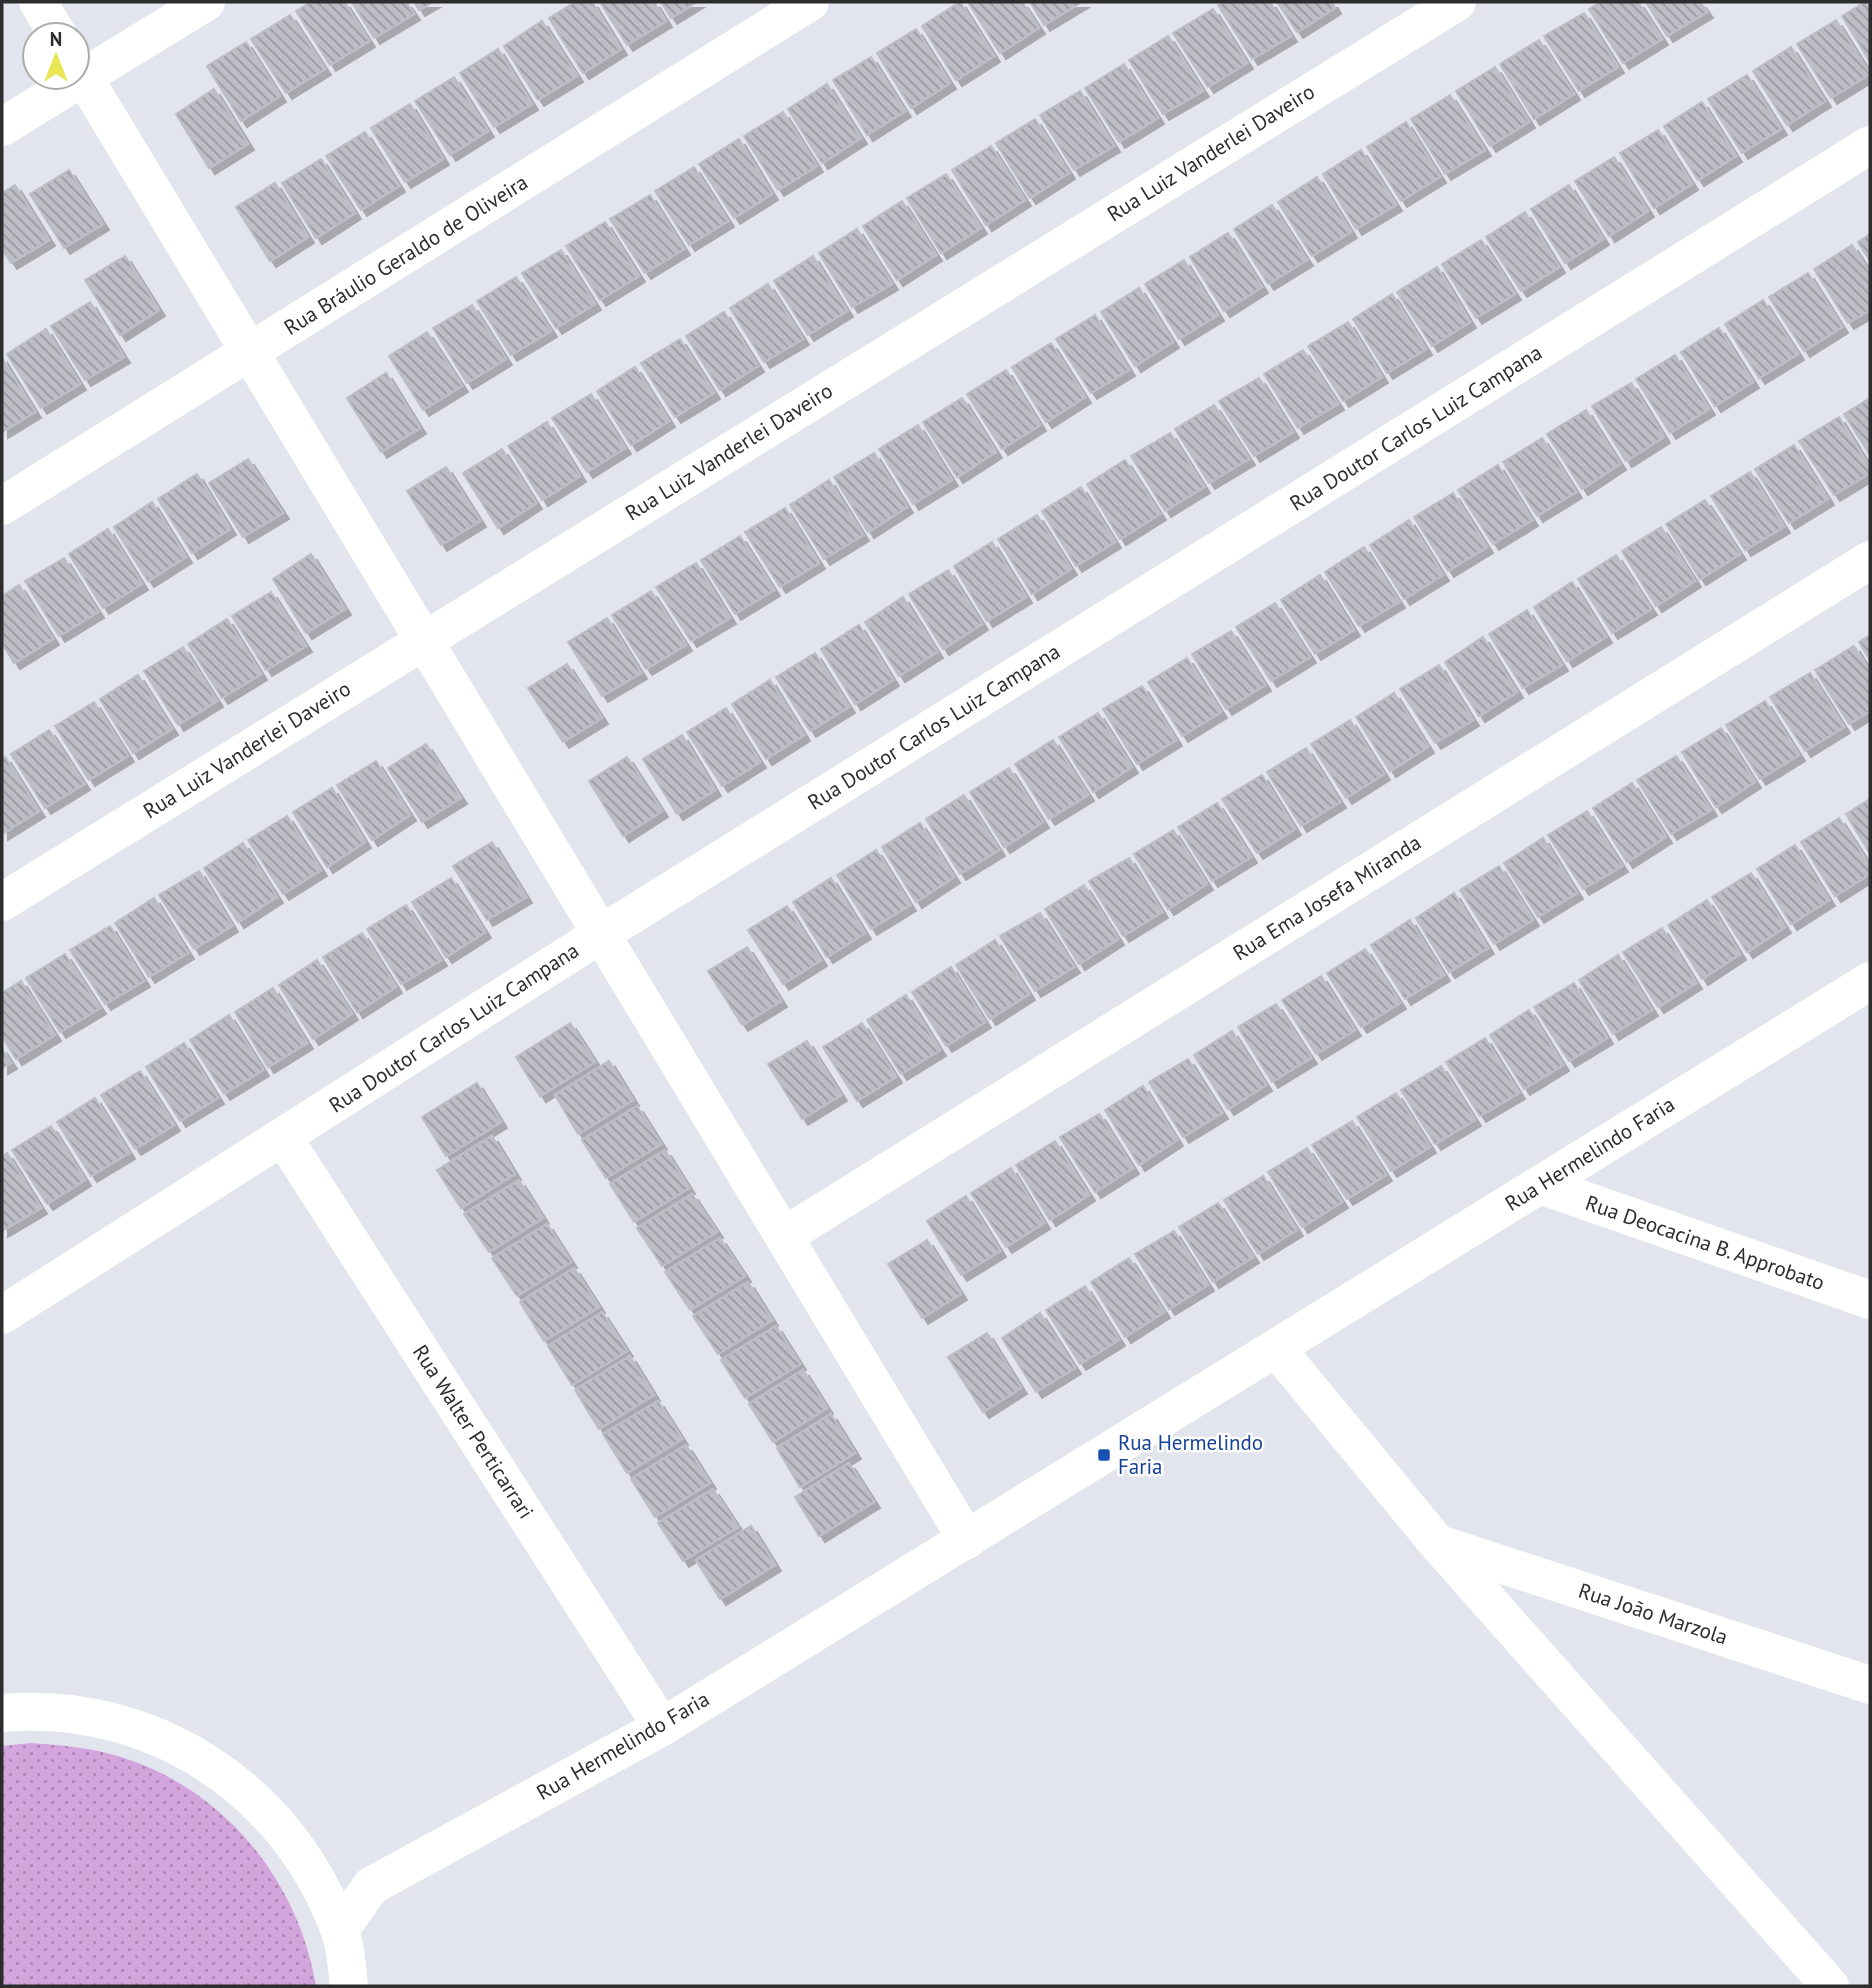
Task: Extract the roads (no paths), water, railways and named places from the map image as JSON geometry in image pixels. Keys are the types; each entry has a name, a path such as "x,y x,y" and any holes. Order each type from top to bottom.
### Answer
{"street":[{"path":"38,2 50,21"},
{"path":"91,66 206,2"},
{"name":"Rua Bráulio Geraldo de Oliveira","path":"2,506 810,2"},
{"name":"Rua Luiz Vanderlei Daveiro","path":"2,902 1457,2"},
{"path":"91,90 967,1540"},
{"path":"2,127 53,91"},
{"name":"Rua Doutor Carlos Luiz Campana","path":"2,1314 601,933 1870,145"},
{"name":"Rua Ema Josefa Miranda","path":"784,1236 1870,560"},
{"name":"Rua Hermelindo Faria","path":"340,1930 371,1886 662,1727 1870,981"},
{"name":"Rua Walter Perticarrari","path":"283,1137 662,1727"},
{"name":"Rua Deocacina B. Approbato","path":"1540,1185 1870,1300"},
{"path":"1276,1348 1437,1543 1830,1986"},
{"name":"Rua João Marzola","path":"1437,1543 1870,1685"},
{"path":"2,1713 29,1711 77,1714 125,1724 170,1741 212,1766 250,1795 283,1831 319,1888 340,1930 349,1986"},
{"name":"Rua Hermelindo Faria","path":"319,1888 371,1886"}],"place":[{"name":"Rua Hermelindo Faria","path":"1104,1455"}]}
